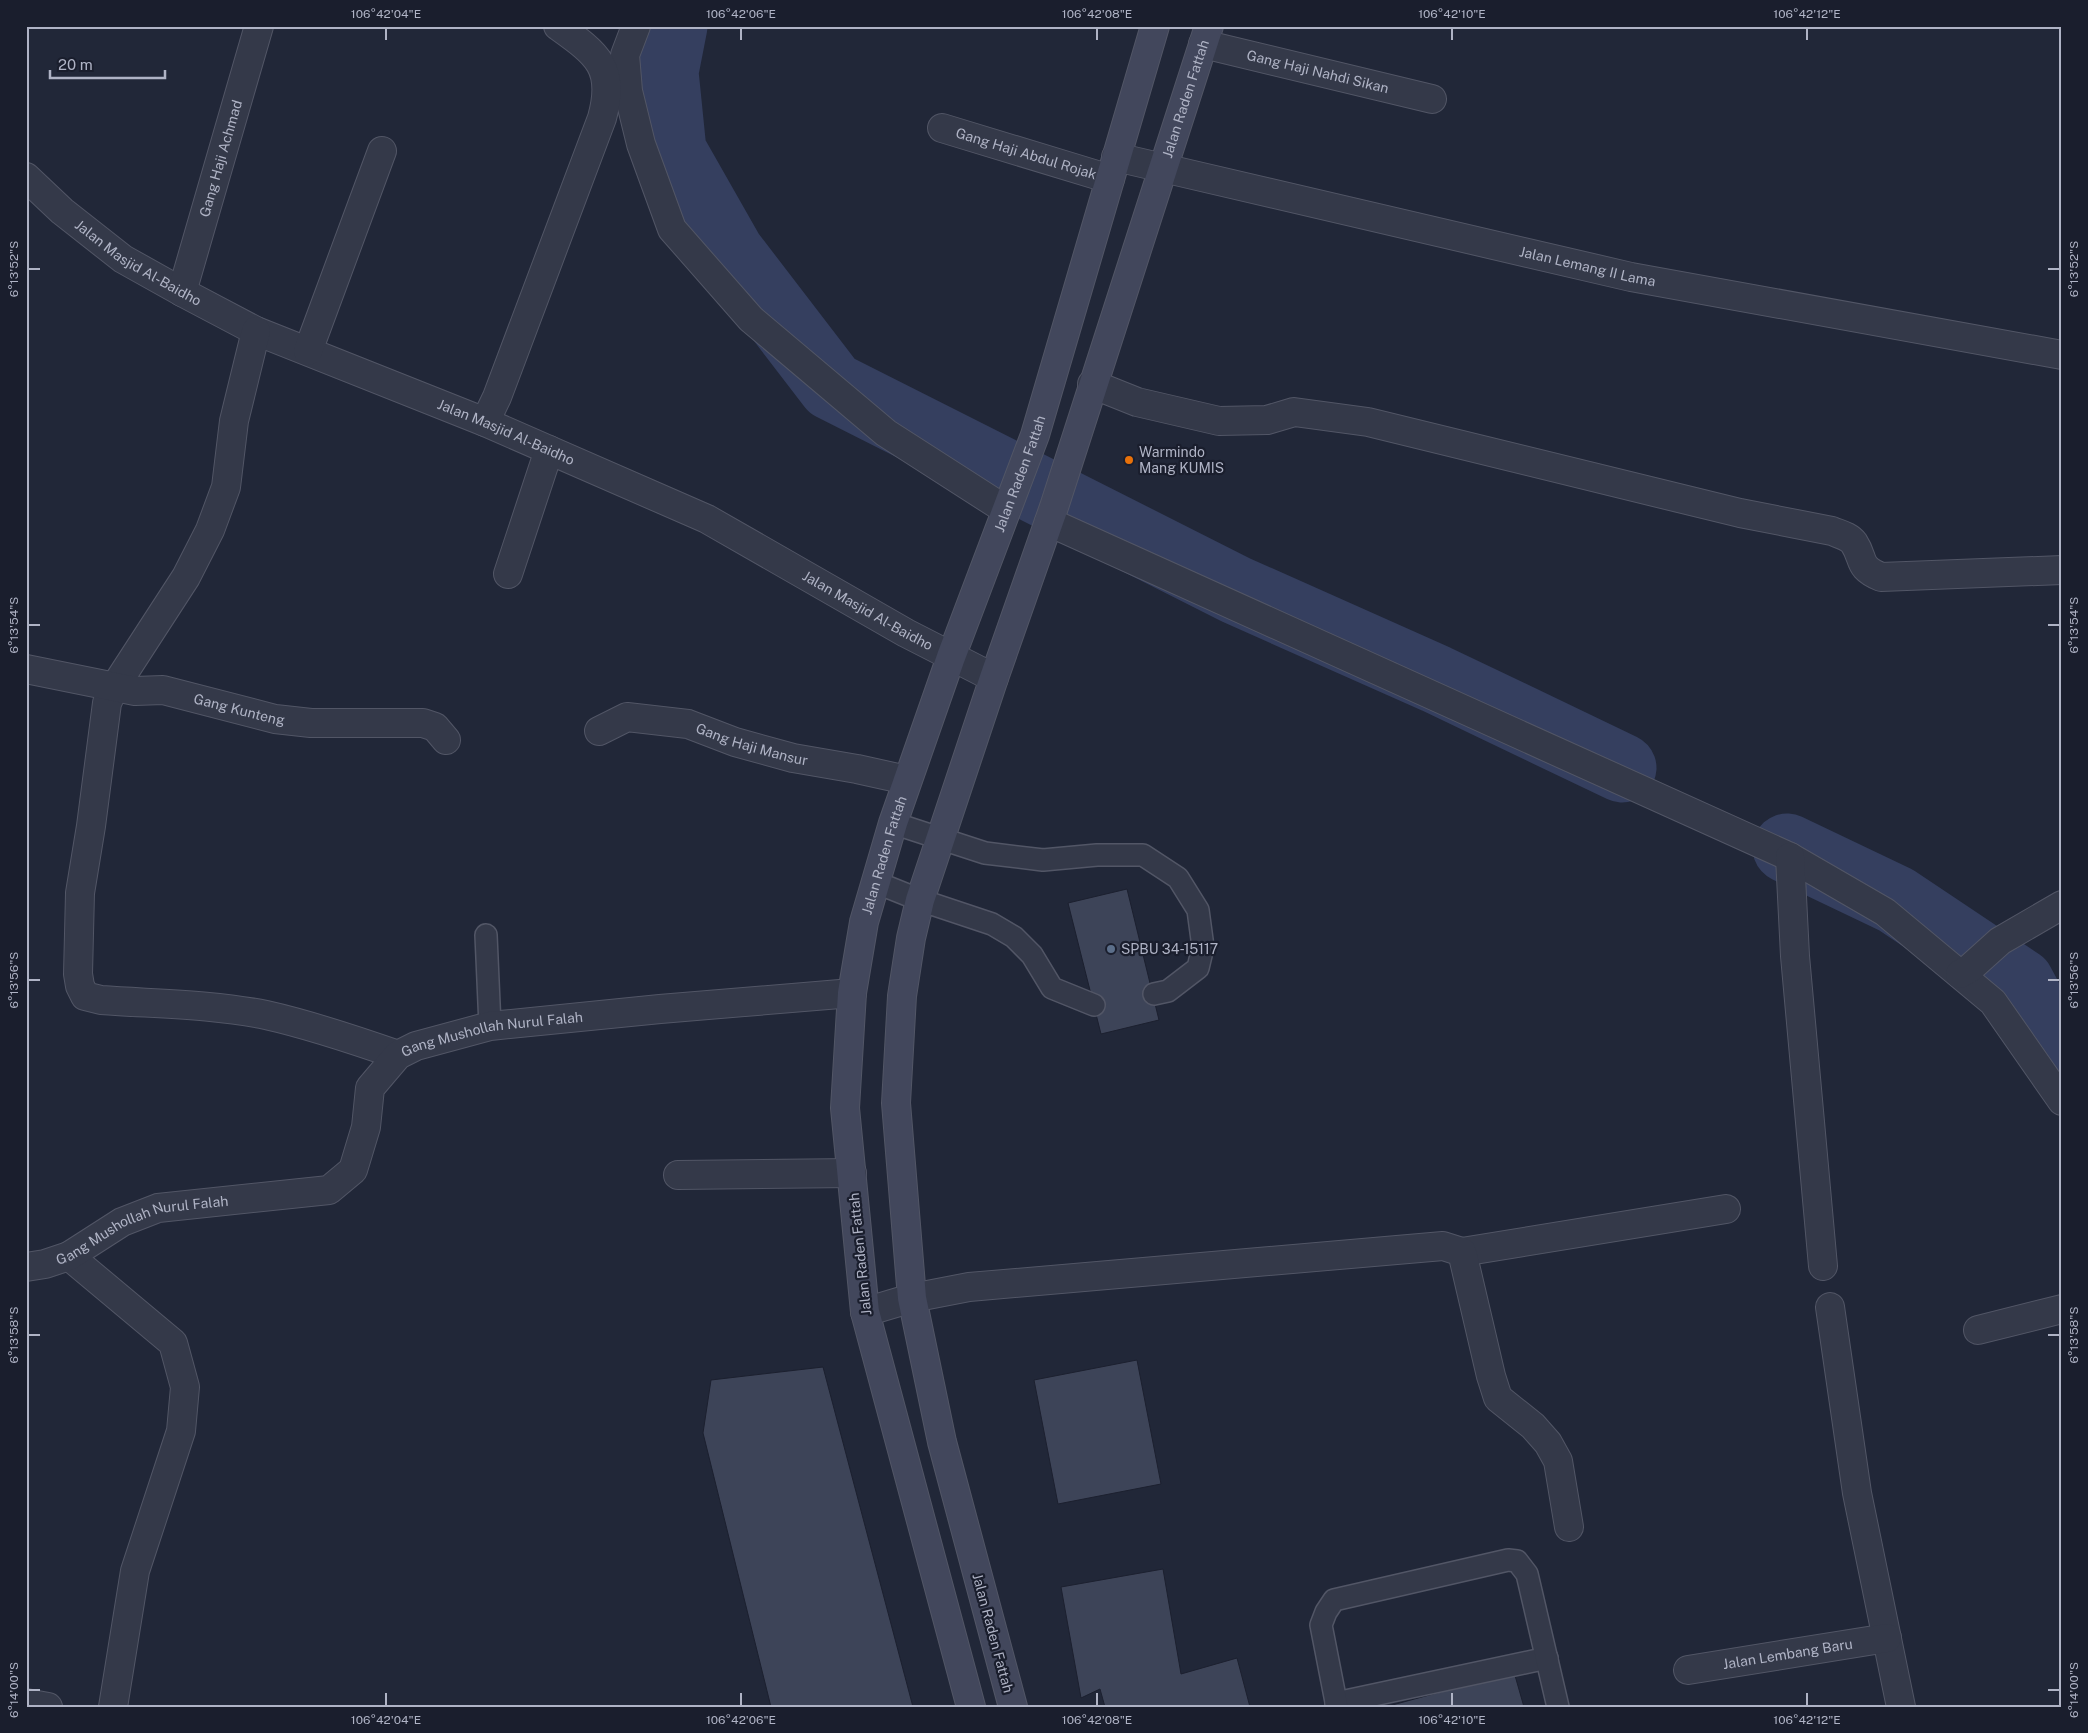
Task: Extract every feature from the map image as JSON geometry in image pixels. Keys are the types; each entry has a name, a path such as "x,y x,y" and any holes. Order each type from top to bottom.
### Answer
{"main road":[{"name":"Jalan Raden Fattah","path":"971,1707 865,1312 845,1108 852,993 864,922 893,824 951,657 1035,435 1155,26"},
{"name":"Jalan Raden Fattah","path":"1013,1707 942,1442 912,1298 896,1103 902,996 910,938 920,900 1051,514 1206,35"}],"street":[{"name":"Gang Haji Achmad","path":"182,292 259,26"},
{"path":"485,422 497,397 602,118 607,98 607,78 591,50 558,26"},
{"path":"636,26 625,55 628,91 641,144 672,229 751,319 886,433 1008,503"},
{"name":"Gang Haji Nahdi Sikan","path":"1206,35 1432,99"},
{"name":"Gang Haji Abdul Rojak","path":"942,128 1113,168"},
{"path":"308,351 382,151"},
{"name":"Jalan Lemang II Lama","path":"1113,168 1164,166 1631,277 2062,355"},
{"name":"Jalan Masjid Al-Baidho","path":"28,185 123,258 256,331 485,422 707,519 898,628 994,678"},
{"path":"256,331 234,421 226,487 210,530 186,577 114,688 107,703 80,893 78,974 80,986 86,996 102,1000 220,1008 266,1015 348,1038 398,1055"},
{"path":"1092,384 1137,402 1219,421 1267,420 1294,412 1368,422 1740,513 1832,531 1846,536 1853,542 1863,564 1869,572 1881,577 2062,570"},
{"path":"508,574 548,450"},
{"path":"1051,514 1790,857 1885,912 1965,971 1993,1002 2062,1101"},
{"name":"Gang Kunteng","path":"26,669 114,688 135,691 163,690 275,719 311,722 423,722 435,727 446,740"},
{"name":"Gang Haji Mansur","path":"599,731 627,717 688,724 735,742 785,756 857,768 907,780"},
{"path":"1790,857 1795,956 1822,1266"},
{"path":"1965,971 2000,941 2062,905"},
{"name":"Gang Mushollah Nurul Falah","path":"26,1267 44,1264 69,1256 122,1222 158,1208 329,1190 354,1170 366,1127 370,1088 398,1055 416,1046 490,1026 852,993"},
{"path":"678,1175 852,1173"},
{"path":"865,1312 912,1298 969,1288 1443,1246 1462,1252 1726,1209"},
{"path":"1462,1252 1491,1376 1498,1398 1534,1426 1548,1443 1558,1461 1569,1527"},
{"path":"69,1256 173,1343 185,1386 181,1431 135,1571 113,1707"},
{"path":"1830,1307 1857,1493 1901,1707"},
{"path":"1978,1330 2062,1309"},
{"name":"Jalan Lembang Baru","path":"1688,1670 1887,1638"},
{"path":"26,1703 48,1707"}],"lane":[{"path":"893,824 985,853 1043,860 1097,855 1143,855 1178,878 1198,910 1203,947 1198,968 1168,991 1154,994"},
{"path":"875,882 999,928 1014,937 1032,955 1052,988 1094,1005"},
{"path":"486,935 490,1026"},
{"path":"1547,1658 1336,1705 1321,1625 1326,1612 1334,1600 1508,1560 1517,1561 1527,1574 1547,1658 1558,1707"}],"building":[{"name":"SPBU 34-15117","path":"1127,889 1159,1020 1101,1034 1068,903"},
{"path":"1137,1360 1161,1484 1058,1504 1034,1380"},
{"path":"823,1367 913,1707 771,1707 703,1433 711,1380"},
{"path":"1163,1569 1181,1674 1237,1658 1250,1707 1105,1707 1100,1689 1081,1698 1061,1587"},
{"path":"1514,1672 1524,1707 1385,1707"}],"waterway":[{"path":"673,26 664,72 672,151 730,253 832,386 1236,590 1436,679 1622,768"},
{"path":"1787,848 1896,900 2020,983 2062,1061"}],"place":[{"name":"Warmindo Mang KUMIS","path":"1129,460"},
{"name":"SPBU 34-15117","path":"1111,949"}]}
